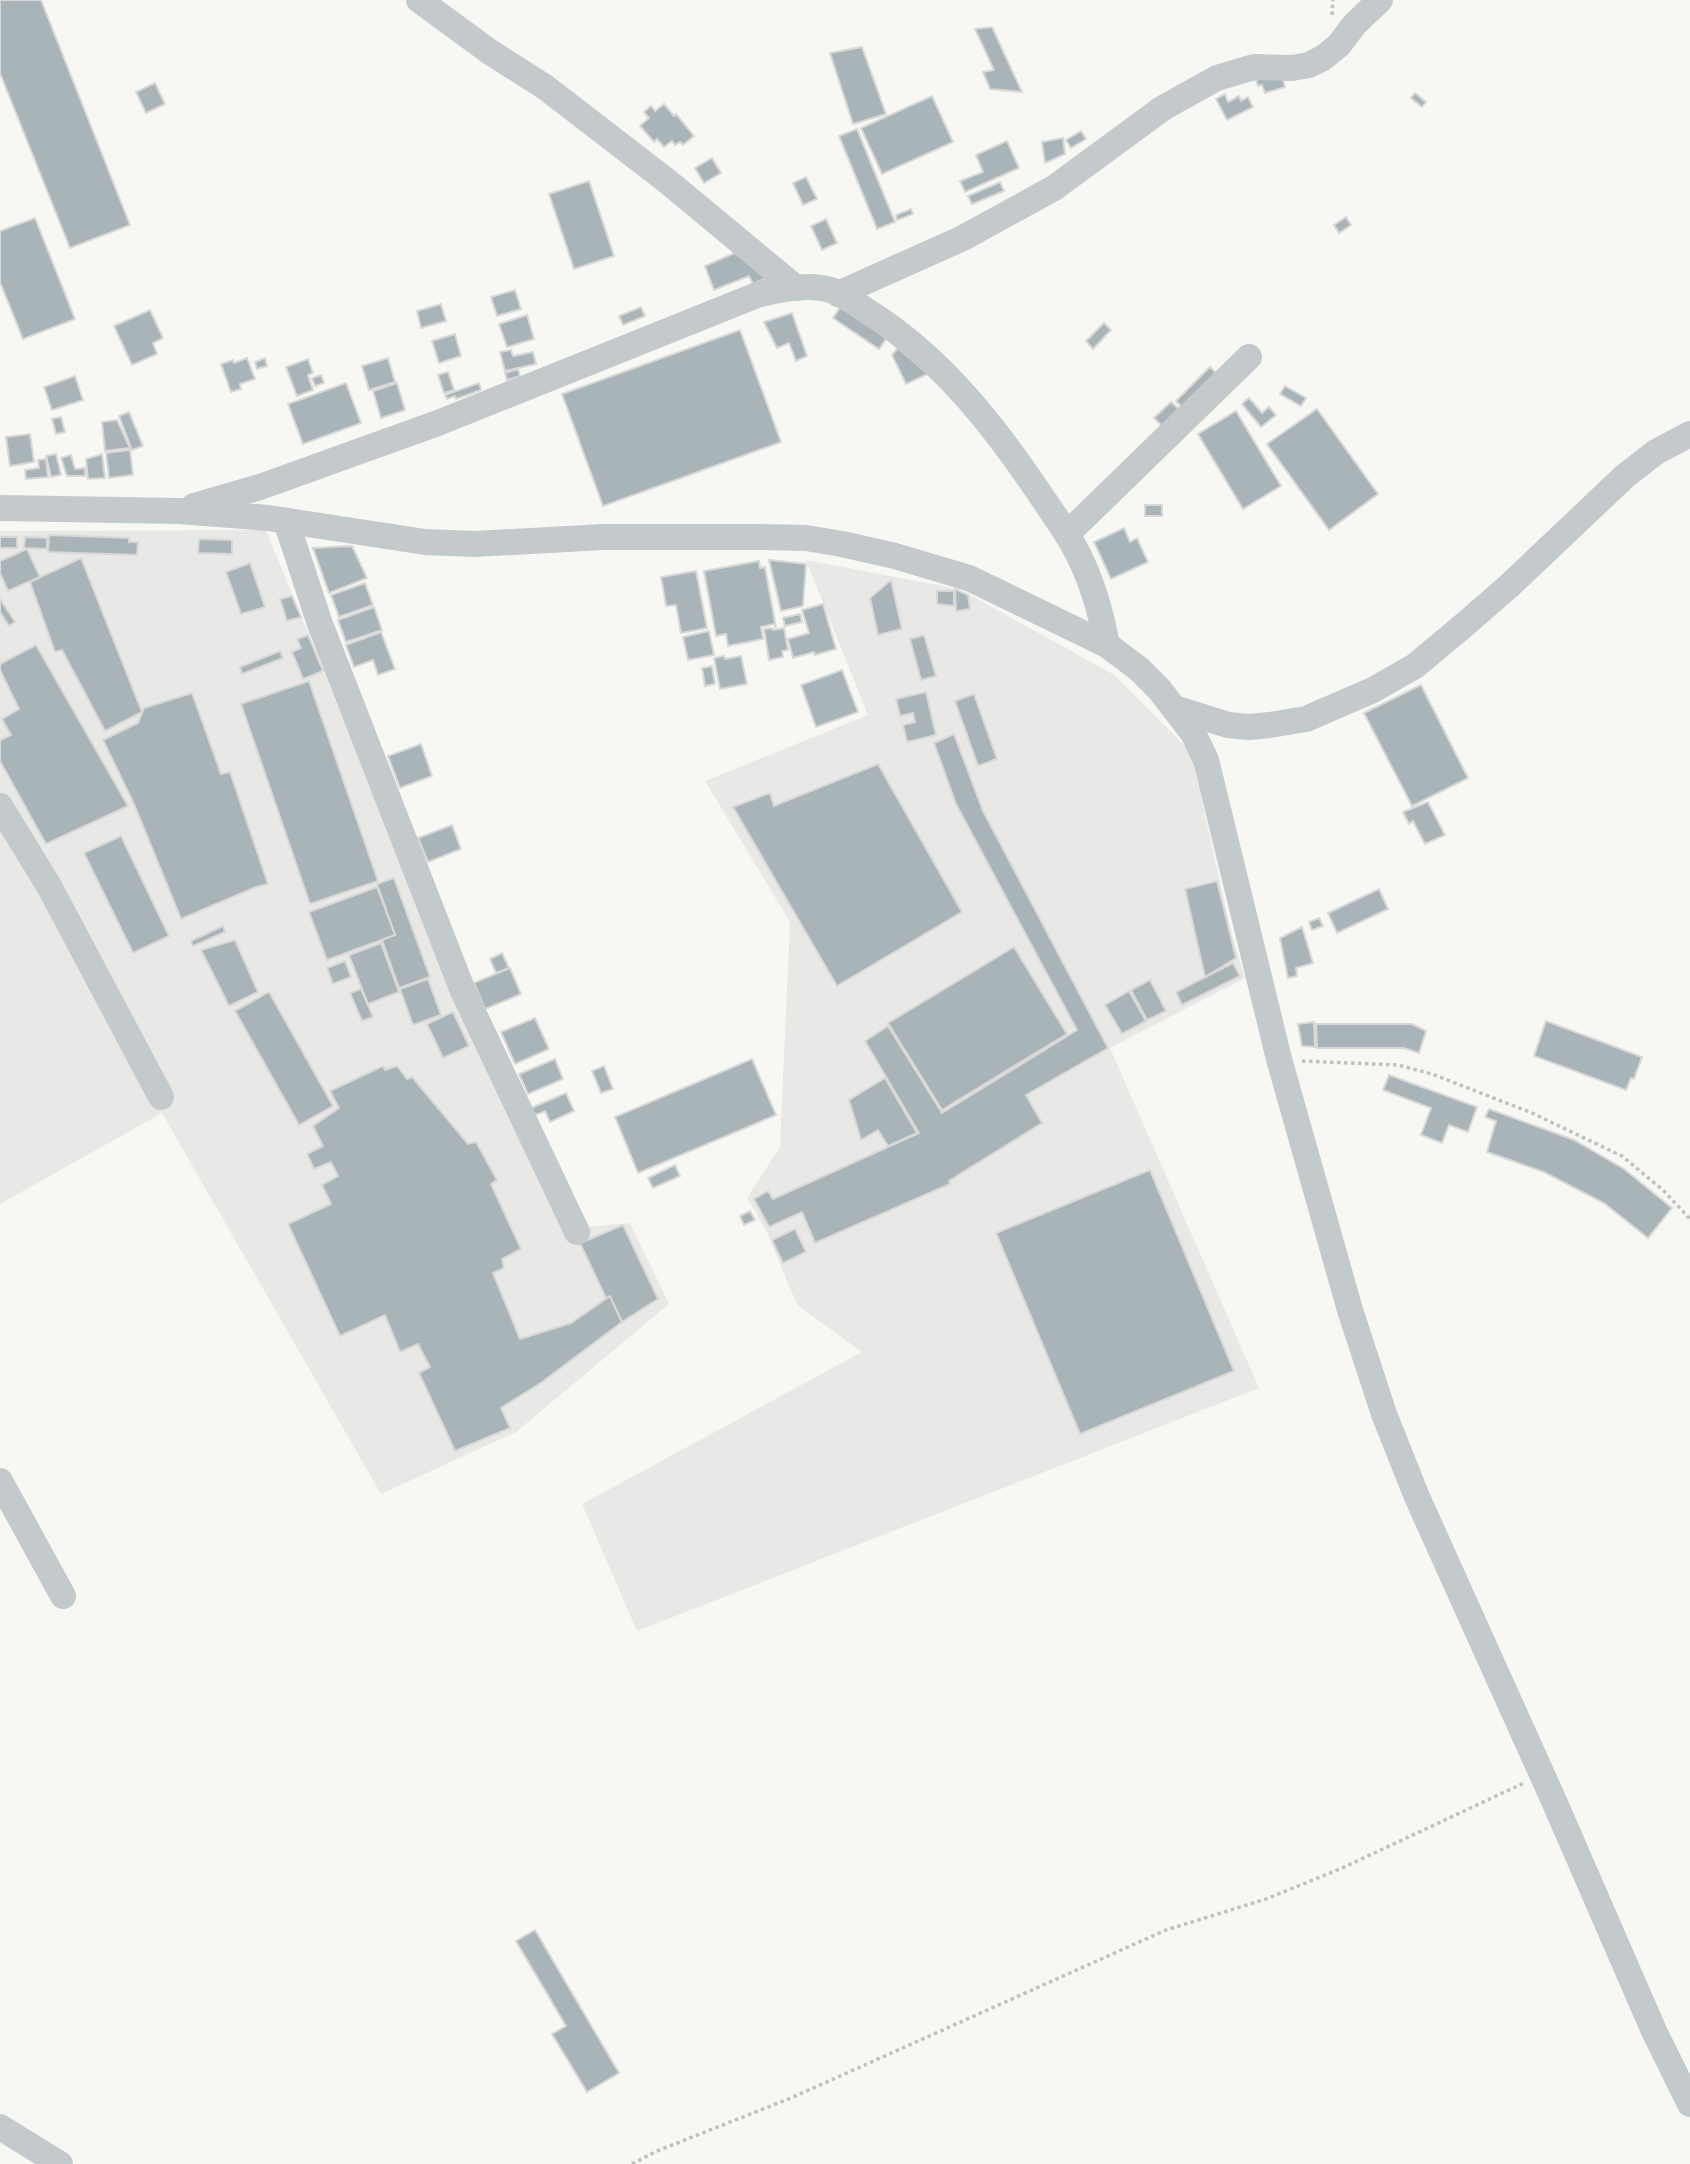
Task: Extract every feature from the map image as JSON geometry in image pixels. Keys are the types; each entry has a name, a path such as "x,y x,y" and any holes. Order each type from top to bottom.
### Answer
{"street":[{"path":"419,0 490,52 545,87 667,181 796,288"},
{"path":"838,294 963,238 1054,188 1163,108 1217,78 1254,67 1292,68 1309,65 1322,58 1339,45 1354,25 1380,0"},
{"path":"178,511 260,487 438,423 757,295 796,288 822,288 838,294 880,319 930,359 1001,437 1067,534 1091,582 1107,645"},
{"path":"1067,534 1249,357"},
{"path":"1174,708 1228,725 1270,725 1306,719 1383,685 1415,666 1509,586 1625,476 1656,452 1690,435"},
{"path":"0,508 178,511 286,521 425,542 604,537 806,538 895,556 970,578 1107,645 1139,669 1194,733 1206,760 1279,1059 1346,1298 1384,1414 1417,1497 1654,2031 1690,2104"},
{"path":"286,521 320,624 463,991 577,1232"},
{"path":"0,806 49,886 161,1097"},
{"path":"0,1481 63,1596"},
{"path":"0,2127 60,2164"}],"path":[{"path":"1279,1059 1398,1065 1432,1074 1499,1100 1565,1127 1622,1156 1664,1191 1690,1219"},
{"path":"632,2164 657,2151 791,2098 1166,1930 1266,1899 1340,1869 1542,1774"}],"shaded area":[{"path":"266,530 466,1022 570,1228 630,1223 669,1304 516,1432 381,1494 162,1113 0,1204 0,531"},
{"path":"806,560 959,589 1113,674 1191,752 1231,932 1245,978 1110,1048 1259,1388 637,1631 582,1504 862,1352 797,1305 766,1230 747,1198 780,1147 790,922 705,781 868,715"}],"building":[{"path":"0,0 41,0 130,225 70,248 0,73"},
{"path":"992,27 1022,92 990,89 983,72 994,70 975,29"},
{"path":"862,47 886,114 853,124 830,53"},
{"path":"1281,73 1285,87 1265,93 1262,85 1258,86 1256,80"},
{"path":"155,83 165,104 146,113 136,92"},
{"path":"1415,93 1426,102 1422,107 1411,98"},
{"path":"1225,94 1228,102 1239,96 1241,101 1248,97 1253,107 1227,120 1216,99"},
{"path":"932,96 953,142 882,174 861,128"},
{"path":"664,104 694,136 683,145 680,142 675,145 672,141 664,147 657,139 654,142 640,126 649,118 644,112 651,106 655,111"},
{"path":"857,129 895,222 877,229 839,136"},
{"path":"1081,131 1086,139 1071,148 1066,140"},
{"path":"1063,138 1065,154 1045,163 1042,142"},
{"path":"1007,141 1019,168 965,192 960,181 983,172 976,155"},
{"path":"712,158 721,173 704,183 695,168"},
{"path":"806,177 817,199 803,205 793,183"},
{"path":"589,181 614,256 574,269 549,194"},
{"path":"1000,182 1004,191 972,204 968,196"},
{"path":"911,209 913,214 897,220 896,215"},
{"path":"1346,217 1351,225 1339,233 1334,225"},
{"path":"35,218 75,319 23,339 0,282 0,231"},
{"path":"826,219 837,243 822,250 811,226"},
{"path":"744,249 769,277 753,284 749,276 714,290 705,266"},
{"path":"515,290 521,309 497,316 491,297"},
{"path":"441,304 446,321 421,328 417,311"},
{"path":"842,305 888,336 879,349 833,318"},
{"path":"641,307 645,316 623,325 619,316"},
{"path":"150,310 163,338 153,343 157,354 132,365 114,326"},
{"path":"792,313 807,356 796,361 789,343 777,348 764,322"},
{"path":"527,315 534,339 507,347 499,324"},
{"path":"1104,323 1111,330 1093,349 1086,341"},
{"path":"740,330 781,442 603,506 562,394"},
{"path":"455,334 461,356 439,363 432,341"},
{"path":"898,348 928,374 906,384 892,355"},
{"path":"511,350 513,356 533,352 536,364 505,371 500,352"},
{"path":"247,358 255,379 240,384 241,389 231,392 221,364"},
{"path":"265,358 267,366 257,369 255,362"},
{"path":"388,358 395,382 369,390 362,366"},
{"path":"308,359 313,373 308,375 313,390 297,396 286,367"},
{"path":"1210,367 1217,374 1183,408 1176,401"},
{"path":"518,369 520,376 507,380 505,373"},
{"path":"448,372 454,390 444,393 438,375"},
{"path":"321,375 324,383 315,386 312,378"},
{"path":"75,376 83,400 52,410 44,387"},
{"path":"346,383 361,423 303,444 288,404"},
{"path":"397,383 405,410 381,418 373,391"},
{"path":"479,383 481,390 456,399 455,396 447,399 445,395"},
{"path":"1285,386 1306,398 1301,406 1280,394"},
{"path":"1249,398 1262,413 1269,407 1276,415 1261,427 1242,404"},
{"path":"1171,402 1180,410 1163,427 1154,418"},
{"path":"1317,409 1378,494 1329,530 1267,444"},
{"path":"1236,411 1281,486 1243,509 1198,434"},
{"path":"129,412 143,446 132,450 119,416"},
{"path":"61,417 65,432 56,434 52,419"},
{"path":"117,420 130,448 105,451 102,422"},
{"path":"30,434 34,462 10,466 6,437"},
{"path":"130,450 133,475 109,478 106,453"},
{"path":"56,454 61,475 51,477 46,456"},
{"path":"102,454 105,478 88,479 86,459"},
{"path":"71,455 75,469 85,468 85,476 67,476 61,458"},
{"path":"46,459 48,477 26,479 25,470 39,468 38,460"},
{"path":"1145,505 1162,505 1162,516 1145,516"},
{"path":"1124,528 1130,542 1137,538 1148,562 1111,579 1094,542"},
{"path":"49,535 129,538 129,542 138,542 137,555 48,552"},
{"path":"0,537 17,537 17,548 0,548"},
{"path":"25,537 47,538 47,549 24,548"},
{"path":"199,539 232,540 232,554 198,553"},
{"path":"352,546 367,578 329,593 313,548"},
{"path":"27,549 40,577 8,591 0,573 0,561"},
{"path":"81,558 142,712 105,731 62,650 55,652 30,582"},
{"path":"769,560 806,564 803,606 781,611"},
{"path":"759,561 760,568 765,567 776,628 774,624 761,627 763,639 728,646 726,634 716,636 704,571"},
{"path":"250,563 265,607 241,614 226,572"},
{"path":"696,571 707,628 681,633 676,605 666,606 661,577"},
{"path":"891,580 902,629 878,635 870,598"},
{"path":"365,583 373,605 339,617 331,595"},
{"path":"955,589 968,595 970,609 956,611"},
{"path":"937,591 954,591 954,606 937,604"},
{"path":"292,596 301,617 287,621 280,599"},
{"path":"0,599 15,622 9,626 0,612"},
{"path":"823,604 836,649 793,658 788,639 809,633 802,610"},
{"path":"374,607 382,630 346,642 338,620"},
{"path":"800,614 802,622 785,626 783,618"},
{"path":"784,628 788,650 782,651 783,657 769,660 764,629"},
{"path":"709,631 714,655 688,660 683,637"},
{"path":"381,632 395,669 378,675 373,660 354,667 346,645"},
{"path":"308,635 323,671 303,679 292,652 301,648 297,639"},
{"path":"924,635 936,676 921,680 910,639"},
{"path":"36,645 128,806 46,844 0,761 0,740 11,735 2,719 19,709 0,670 0,664"},
{"path":"280,651 283,658 242,674 240,667"},
{"path":"724,656 725,659 741,656 747,684 720,689 714,658"},
{"path":"712,666 715,684 705,686 702,668"},
{"path":"842,670 858,712 816,727 801,685"},
{"path":"309,681 378,881 310,904 241,704"},
{"path":"1421,685 1468,778 1412,806 1364,713"},
{"path":"926,692 936,735 907,742 903,725 915,722 913,713 900,716 896,699"},
{"path":"192,693 221,774 230,772 268,884 181,919 134,804 103,740 138,723 144,708"},
{"path":"974,694 997,759 978,766 955,701"},
{"path":"954,734 983,811 1108,1048 1026,1095 1042,1123 949,1181 950,1184 815,1243 802,1212 769,1227 754,1199 768,1191 773,1199 919,1133 865,1041 888,1026 942,1113 1077,1030 956,804 934,743"},
{"path":"421,744 432,776 400,788 388,756"},
{"path":"878,764 962,912 837,986 733,807 770,793 774,806"},
{"path":"1428,802 1445,835 1425,844 1413,821 1409,824 1403,812"},
{"path":"452,825 461,849 428,862 418,838"},
{"path":"121,836 169,936 133,953 84,853"},
{"path":"394,878 430,977 399,988 382,940 395,935 377,884"},
{"path":"1217,881 1236,958 1205,977 1185,889"},
{"path":"377,887 395,935 327,960 309,912"},
{"path":"1379,889 1388,909 1337,933 1328,913"},
{"path":"1319,918 1323,926 1312,930 1309,922"},
{"path":"223,926 225,932 193,946 191,941"},
{"path":"1302,927 1313,963 1296,968 1297,976 1288,978 1280,938"},
{"path":"235,940 258,992 229,1006 201,950"},
{"path":"381,943 399,992 368,1004 349,955"},
{"path":"1014,947 1067,1034 942,1110 888,1023"},
{"path":"502,953 509,968 496,973 490,959"},
{"path":"345,961 351,977 333,984 327,968"},
{"path":"1233,963 1240,976 1182,1005 1176,992"},
{"path":"510,968 521,994 485,1009 474,983"},
{"path":"428,979 441,1015 413,1025 400,989"},
{"path":"1150,980 1166,1011 1147,1020 1131,990"},
{"path":"361,989 373,1017 362,1021 350,993"},
{"path":"1129,991 1146,1021 1122,1034 1105,1005"},
{"path":"269,992 333,1106 299,1125 235,1011"},
{"path":"453,1012 469,1046 443,1058 427,1024"},
{"path":"535,1018 549,1049 515,1064 501,1032"},
{"path":"1546,1021 1642,1057 1634,1079 1631,1078 1626,1090 1534,1056"},
{"path":"1314,1022 1315,1047 1302,1046 1298,1024"},
{"path":"1316,1024 1412,1024 1426,1031 1419,1053 1404,1048 1317,1048"},
{"path":"555,1059 563,1079 528,1094 519,1074"},
{"path":"752,1059 776,1115 638,1173 615,1117"},
{"path":"383,1066 385,1070 397,1066 407,1079 412,1077 468,1144 476,1142 497,1180 491,1184 521,1249 502,1259 504,1268 493,1273 520,1339 571,1323 610,1296 622,1322 542,1382 501,1408 510,1428 455,1451 419,1373 430,1367 418,1344 400,1352 385,1315 340,1336 288,1224 331,1204 322,1185 338,1176 331,1162 314,1169 307,1154 323,1146 313,1126 339,1108 330,1091"},
{"path":"604,1066 613,1089 601,1093 592,1071"},
{"path":"1389,1075 1477,1107 1468,1132 1449,1125 1442,1143 1421,1135 1431,1108 1383,1090"},
{"path":"885,1078 917,1133 888,1146 878,1130 861,1140 849,1100"},
{"path":"566,1093 574,1111 550,1122 545,1111 535,1115 531,1108"},
{"path":"1489,1109 1574,1140 1624,1169 1672,1208 1648,1238 1604,1203 1544,1172 1487,1152 1496,1121 1485,1117"},
{"path":"675,1165 680,1176 653,1188 648,1178"},
{"path":"1150,1170 1234,1371 1080,1434 996,1233"},
{"path":"750,1211 755,1220 744,1225 740,1216"},
{"path":"623,1225 658,1299 622,1322 610,1296 606,1298 580,1243"},
{"path":"795,1229 806,1252 783,1263 772,1240"},
{"path":"535,1930 619,2073 587,2092 552,2034 566,2026 516,1941"}]}
